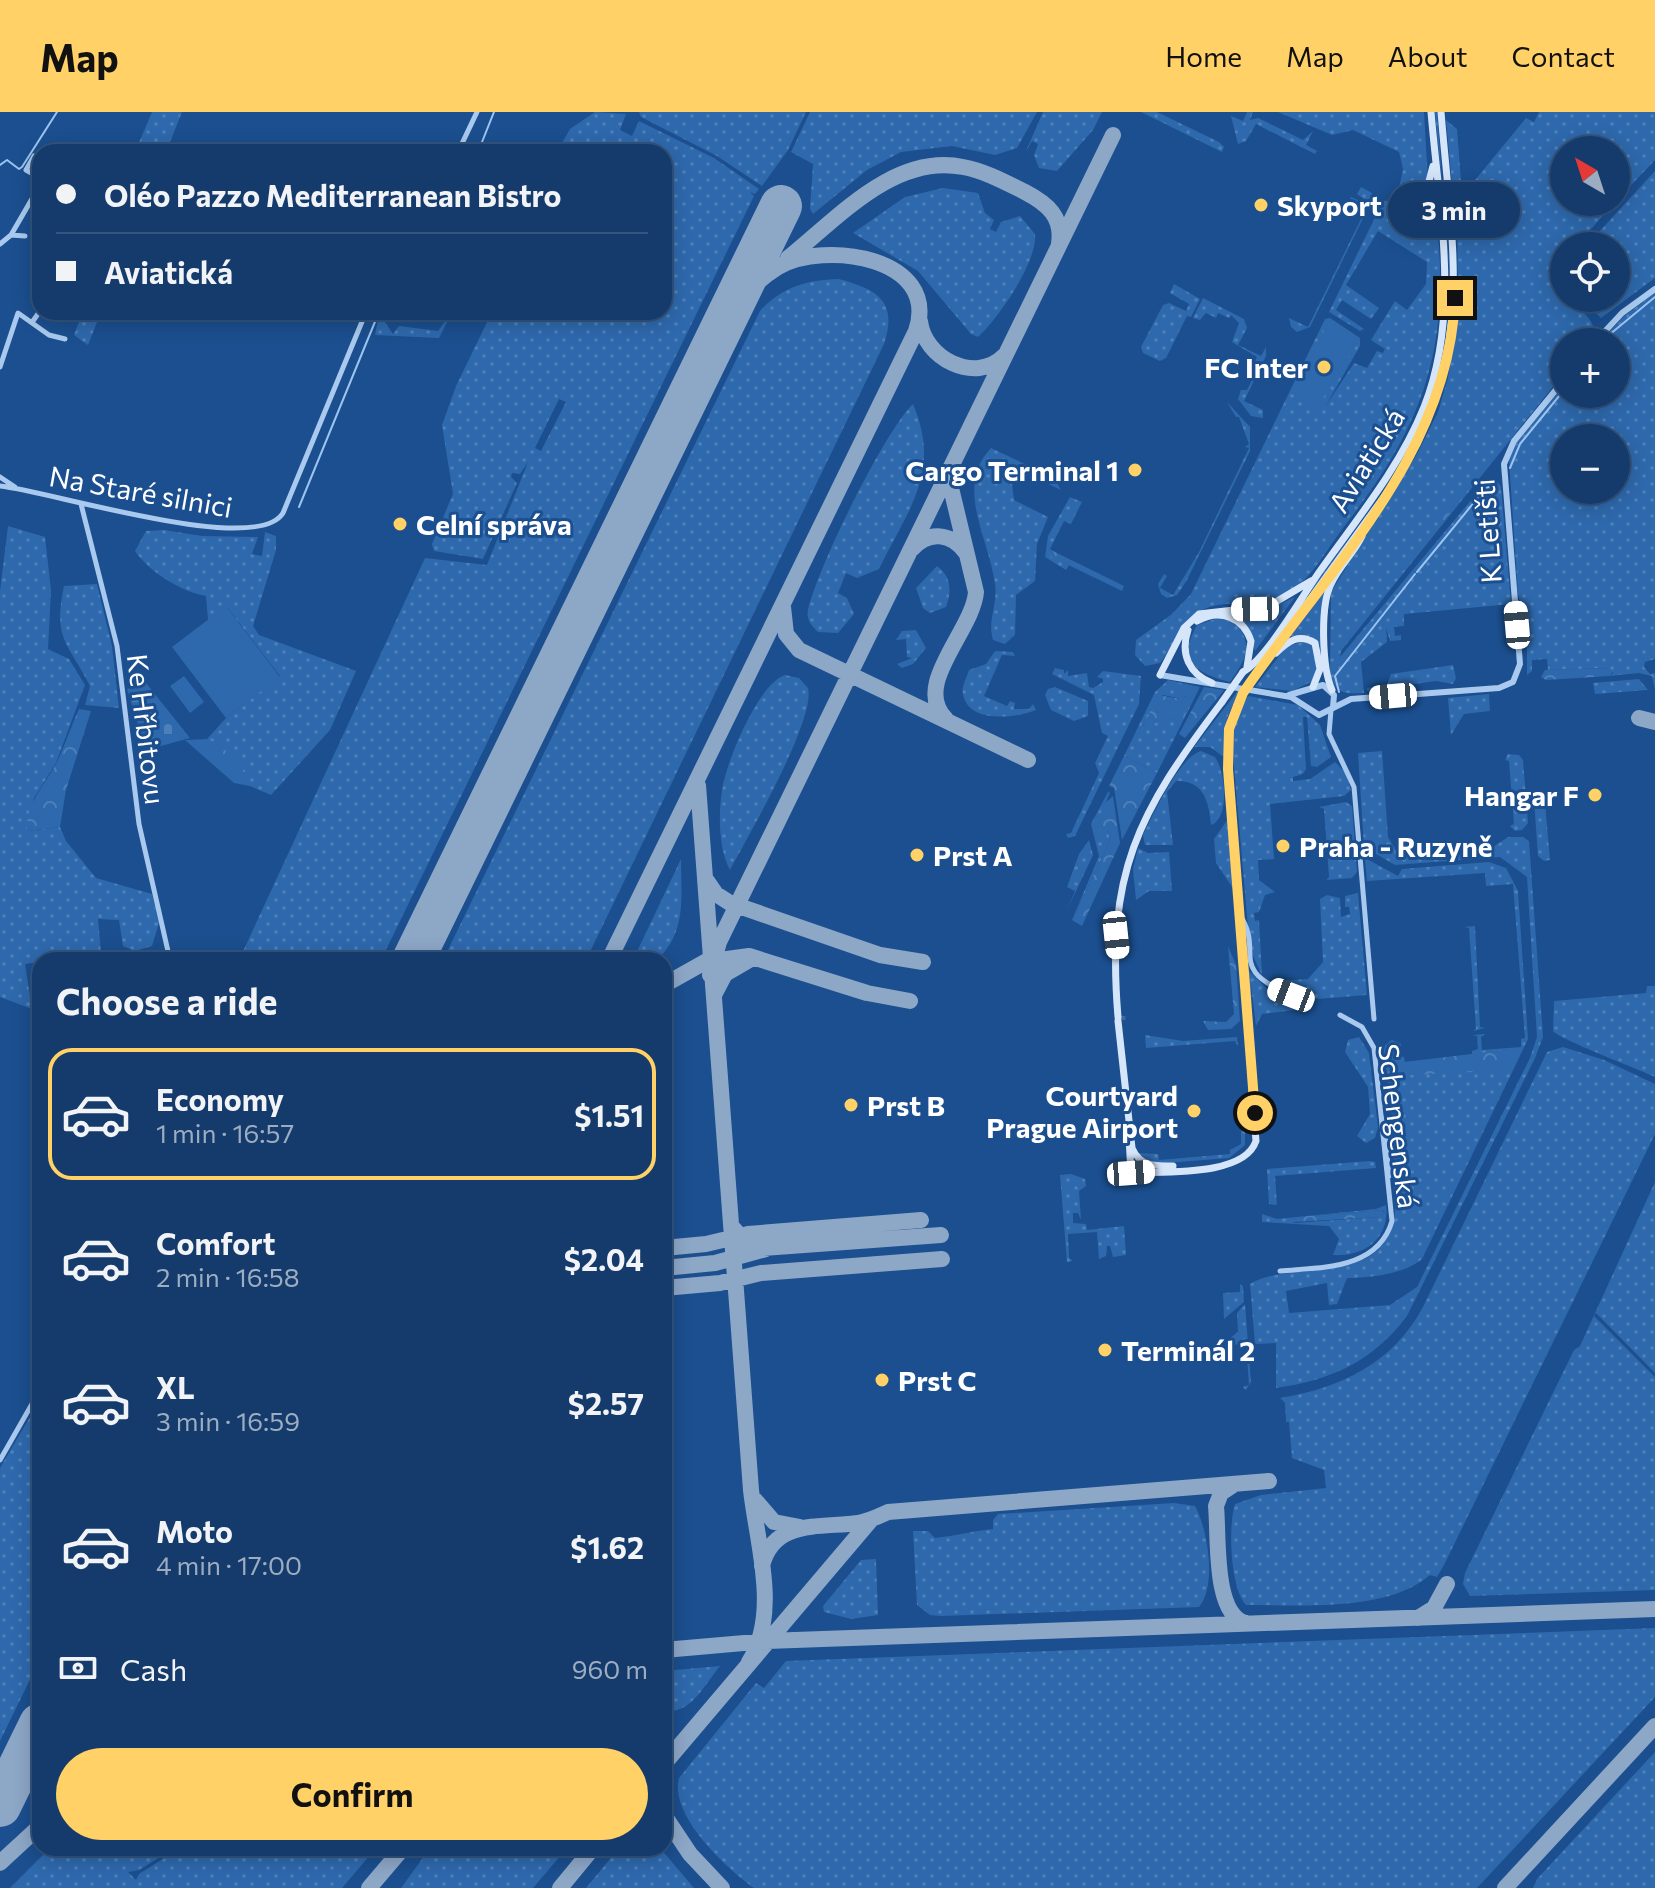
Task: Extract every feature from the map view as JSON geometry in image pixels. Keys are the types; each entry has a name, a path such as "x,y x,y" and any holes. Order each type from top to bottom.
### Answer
{"main road":[{"name":"Aviatická","path":"1431,112 1445,304 1432,384 1414,429 1394,464 1315,578 1168,775 1144,817 1120,894 1116,935 1121,1041 1129,1137 1135,1155 1142,1162 1187,1169 1235,1164 1252,1152 1256,1139 1228,753 1229,729 1237,705 1256,675 1370,518 1424,431 1449,354 1454,274 1441,112"},
{"path":"1412,199 1428,185 1435,156"},
{"path":"1332,691 1326,670 1327,595 1370,518"},
{"path":"1160,675 1184,628 1195,616 1213,610 1255,609 1276,604 1315,578"},
{"path":"1160,675 1188,630 1210,615 1236,619 1247,631 1252,647 1243,672"},
{"path":"1188,630 1184,645 1187,660 1195,673 1212,683"},
{"path":"1263,665 1290,641 1310,639 1320,651 1319,675 1311,688"},
{"path":"1129,1137 1131,1173 1187,1169"}],"street":[{"path":"462,144 477,112"},
{"path":"0,244 11,235 32,199"},
{"path":"11,235 25,236"},
{"path":"1608,328 1622,313 1655,289"},
{"path":"0,367 18,313 49,335 65,339"},
{"name":"Na Staré silnici","path":"0,486 158,520 238,529 253,528 259,523 273,524 281,517 363,320"},
{"name":"K Letišti","path":"1160,675 1286,696 1316,714 1356,699 1499,688 1517,676 1520,664 1504,464 1514,441 1550,397"},
{"path":"0,477 16,488"},
{"name":"Ke Hřbitovu","path":"81,504 101,571 117,646 139,824 169,952"},
{"name":"K Letišti","path":"1286,696 1323,685 1356,699"},
{"path":"1308,709 1305,699 1311,688"},
{"path":"1328,728 1332,691"},
{"path":"1316,714 1328,728 1354,784 1374,1019"},
{"path":"1239,915 1246,924 1248,955 1255,972 1270,986 1292,995"},
{"name":"Schengenská","path":"1280,1271 1340,1264 1372,1252 1385,1237 1392,1221 1374,1045 1362,1027 1340,1015"},
{"path":"0,1460 32,1404"}],"green space":[{"path":"152,112 182,112 169,144 138,144"},
{"path":"595,112 626,114 620,130 632,136 639,121 714,158 759,189 755,194 750,192 754,196 385,952 243,952 425,558 487,565 528,462 520,474 512,473 511,477 517,483 483,559 434,551 432,544 453,494 442,425 456,386 488,320 672,320 672,144 562,144 570,129","holes":["559,399 566,402 541,451 535,448"]},
{"path":"639,112 806,112 788,150 762,186 717,156 641,117"},
{"path":"810,112 1037,112 1017,148 995,155 952,146 901,152 867,170 813,214 810,209 813,164 791,152"},
{"path":"1043,112 1102,112 1093,130 1057,171 1039,168 1034,155 1038,144 1032,141 1026,151"},
{"path":"1141,112 1157,112 1219,142 1224,147 1222,152"},
{"path":"1247,112 1253,112 1250,120 1258,118 1303,140 1313,131 1306,145 1317,151 1315,154 1256,124 1246,141 1238,144 1231,116 1243,121"},
{"path":"1278,112 1424,112 1428,181 1416,193 1398,193 1403,169 1399,152 1353,130 1332,135"},
{"path":"1435,112 1437,112 1443,189 1438,140"},
{"path":"1539,112 1655,112 1655,160 1630,186 1630,136 1550,136 1550,216 1603,216 1588,232 1550,232 1550,312 1583,312 1593,328 1550,328 1550,390 1341,651 1340,657 1488,480 1496,480 1501,487 1511,604 1404,614 1404,626 1394,627 1395,636 1401,635 1401,640 1390,641 1386,628 1387,642 1361,662 1364,693 1342,692 1330,675 1331,592 1417,454 1438,412 1448,378 1458,309 1457,202 1526,118 1534,122"},
{"path":"1446,120 1457,129 1461,181 1453,195"},
{"path":"1655,171 1655,278 1630,297 1630,232 1599,232 1614,216 1630,216 1630,198"},
{"path":"1433,182 1439,248 1437,328 1421,398 1389,462 1320,560 1294,589 1270,601 1222,604 1200,611 1182,628 1160,663 1145,666 1135,655 1136,640 1172,614 1191,594 1325,319 1330,318 1360,338 1360,346 1325,407 1354,363 1367,368 1377,351 1383,353 1385,349 1371,340 1395,301 1407,310 1426,284 1427,262 1378,231 1346,285 1379,308 1371,319 1342,300 1336,310 1364,329 1360,331 1329,312 1383,201 1415,200"},
{"path":"1361,187 1372,193 1368,208 1310,327 1297,332 1291,327 1289,318 1308,327 1365,211 1348,203 1351,197 1366,204 1367,201 1357,194"},
{"path":"943,188 978,193 985,213 994,220 990,229 996,232 1001,222 1020,216 1035,234 1024,274 1006,304 978,337 971,334 918,271 853,233 905,197"},
{"path":"1448,265 1451,299 1446,354 1427,418 1391,482 1374,505 1417,431 1435,387 1448,314"},
{"path":"839,279 874,293 886,307 888,317 884,344 590,952 447,952 760,311 795,286"},
{"path":"1174,284 1200,299 1191,317 1187,316 1166,358 1160,361 1143,353 1141,347 1163,305 1169,303 1186,311 1189,304 1170,293"},
{"path":"1655,293 1655,659 1645,662 1644,667 1650,674 1655,673 1655,690 1652,676 1639,673 1610,676 1613,673 1609,668 1548,670 1547,659 1532,660 1532,671 1527,675 1527,633 1518,594 1509,459 1517,442 1550,402 1550,408 1630,408 1630,328 1613,328"},
{"path":"1203,298 1244,319 1247,328 1238,345 1261,356 1266,347 1266,356 1244,401 1263,410 1263,418 1251,416 1238,399 1241,390 1247,390 1255,374 1252,368 1257,357 1232,342 1239,323 1231,315 1229,318 1218,313 1216,318 1206,313 1200,320 1193,318"},
{"path":"1595,312 1609,312 1601,318"},
{"path":"80,320 98,320 88,345 74,335"},
{"path":"378,320 386,320 393,334 399,326 438,331 448,320 439,338 375,335"},
{"name":"FC Inter","path":"1329,320 1359,341 1317,408 1294,394"},
{"path":"1227,402 1250,427 1250,451 1187,580 1177,595 1167,598 1161,594 1158,584 1164,574 1167,576 1160,588 1173,595 1199,552 1249,448 1245,447 1249,444 1239,417"},
{"path":"913,404 924,450 918,490 879,569 857,578 846,573 838,593 847,598 854,614 838,633 818,632 810,622 808,613 824,565 870,470"},
{"path":"991,448 1054,478 1061,490 1028,474 1012,483 1014,500 1048,517 1037,544 1035,581 1016,595 1015,635 1005,644 993,640 991,633 995,584 974,496 980,463"},
{"path":"1467,479 1473,479 1473,484 1443,522 1437,523 1437,517"},
{"path":"1070,497 1082,502 1071,524 1064,521 1050,549 1053,551 1051,556 1069,565 1066,570 1045,557 1048,536"},
{"path":"1374,505 1337,558 1249,673"},
{"path":"8,526 45,537 51,590 48,649 69,659 85,685 56,763 34,798 27,831 60,827 66,841 96,878 152,894 159,923 152,946 135,951 123,946 119,920 98,919 101,952 32,952 32,963 25,964 32,1009 0,997 0,591"},
{"path":"164,530 202,536 258,537 252,554 262,556 265,532 276,536 276,550 253,626 259,635 356,671 330,730 271,795 250,786 250,776 207,739 226,718 280,676 227,607 208,620 206,596 167,580 141,559 135,551 146,531"},
{"path":"1053,551 1124,586 1122,591 1050,556"},
{"path":"937,566 948,579 949,595 946,607 930,613 923,608 916,588"},
{"path":"97,584 112,646 119,708 85,705 90,686 61,630 64,586"},
{"path":"1324,588 1321,646 1310,636 1289,636"},
{"path":"1295,597 1255,651 1249,628 1231,613 1268,610"},
{"path":"226,606 280,677 226,718 172,647"},
{"path":"1221,617 1236,623 1246,646 1244,659 1230,682 1200,670 1190,657 1191,637 1197,625"},
{"path":"916,630 926,648 913,664 902,668 897,664 912,658 907,657 906,639 896,640 902,631"},
{"path":"1303,641 1313,645 1317,668 1313,681 1292,691 1255,687 1286,647"},
{"path":"995,651 1013,652 1015,656 1002,655 984,696 1007,706 1010,701 1015,703 1014,709 1029,709 1033,704 1036,710 994,716 974,710 967,704 963,685 969,670 986,664"},
{"path":"1453,665 1456,678 1453,684 1436,681 1407,685 1392,691 1367,691 1367,688 1387,685 1391,674"},
{"path":"1055,668 1064,670 1064,674 1068,670 1068,676 1087,673 1089,687 1093,688 1103,682 1097,677 1103,671 1141,676 1139,704 1075,836 1068,838 1066,834 1071,833 1099,773 1095,763 1108,736 1102,733 1094,695 1052,674"},
{"path":"1609,668 1613,671 1610,676 1546,680 1541,677 1545,670"},
{"path":"785,675 799,678 808,688 808,704 778,779 730,870 720,829 721,795 726,773 755,707 775,681"},
{"path":"184,676 204,702 190,713 170,686"},
{"path":"1639,679 1648,690 1595,694 1593,683"},
{"path":"1168,680 1200,687 1157,773 1124,756 1155,692","holes":["1198,687 1175,717 1143,726 1163,695 1182,699 1188,693 1184,689"]},
{"path":"146,683 190,738 146,750 127,689"},
{"path":"1174,683 1198,687 1183,720 1175,717 1143,727 1158,695 1181,699 1186,696 1184,689 1173,687"},
{"path":"1055,687 1088,701 1088,716 1074,721 1051,710 1045,695 1048,689"},
{"path":"1204,687 1224,690 1185,738 1179,734"},
{"path":"1241,687 1227,718 1224,757 1210,747 1194,747"},
{"path":"1489,694 1490,711 1464,714 1451,735 1448,698"},
{"path":"1248,696 1298,705 1320,725 1331,757 1317,767 1311,766 1307,717 1303,717 1306,769 1303,774 1293,777 1293,781 1310,779 1335,762 1346,773 1351,790 1344,796 1270,804 1274,859 1258,860 1259,880 1275,892 1265,895 1259,912 1254,913 1255,921 1259,920 1262,975 1250,950 1232,743 1235,721"},
{"path":"79,709 91,711 66,790 60,827 27,831 29,812 57,762"},
{"path":"207,739 220,745 250,776 250,786 234,783 185,740"},
{"path":"1201,751 1215,757 1222,773 1224,805 1217,821 1211,825 1209,808 1199,788 1176,781 1167,792 1173,845 1145,845 1143,835 1168,788 1184,764"},
{"path":"1382,751 1388,837 1397,852 1409,857 1484,853 1508,837 1523,837 1529,841 1543,1037 1407,1316 1380,1345 1350,1366 1315,1380 1276,1388 1276,1343 1255,1344 1250,1284 1268,1277 1356,1263 1374,1253 1388,1237 1395,1212 1391,1100 1383,1047 1392,1040 1401,1044 1399,1056 1404,1057 1405,1062 1472,1056 1472,1051 1478,1049 1477,1036 1472,1035 1485,1034 1481,1037 1482,1050 1521,1047 1521,1039 1525,1038 1513,884 1486,886 1485,873 1367,881 1365,858 1398,876 1402,869 1489,862 1506,868 1518,891 1528,1039 1422,1259 1397,1272 1347,1278 1337,1304 1329,1305 1327,1283 1286,1291 1289,1313 1390,1305 1417,1287 1530,1058 1537,1037 1527,877 1500,857 1395,865 1364,847 1358,753"},
{"path":"1508,754 1519,755 1523,760 1528,823 1522,830 1515,831 1510,826 1514,824 1509,761 1505,760"},
{"path":"1124,756 1157,773 1122,840 1114,788 1109,786"},
{"path":"1108,792 1104,806 1110,841 1072,920 1099,856 1091,824"},
{"path":"1544,792 1550,860 1544,861 1538,856 1534,800 1538,793"},
{"path":"1113,796 1120,843 1082,926 1072,920 1110,841 1108,829 1098,830 1095,826 1105,803"},
{"path":"1346,802 1352,806 1357,872 1352,878 1326,880 1329,877 1324,809 1319,807"},
{"path":"1228,819 1233,887 1216,863 1214,839"},
{"path":"1089,840 1093,855 1067,910 1075,891 1067,887 1079,854"},
{"path":"1138,848 1148,853 1169,852 1172,891 1149,891 1136,900 1133,869"},
{"path":"681,859 680,913 673,938 664,952 637,952"},
{"path":"1358,893 1367,995 1317,999 1273,985 1275,981 1308,979 1323,962 1320,899 1327,895 1340,898 1341,917 1350,914 1349,907 1345,907 1345,896"},
{"path":"1475,926 1480,1027 1485,1028 1473,1031 1476,1029 1469,928 1464,927"},
{"path":"1228,946 1236,965 1240,1021 1231,1029 1208,1030 1203,1021 1226,1022 1234,1014"},
{"path":"1248,970 1269,991 1312,1008 1262,1014 1256,1026 1251,984 1252,1029"},
{"path":"1647,986 1655,986 1655,1077 1553,1031 1554,1001 1646,993"},
{"path":"1145,1035 1183,1041 1237,1037 1238,1046 1235,1041 1146,1048"},
{"path":"1359,1037 1369,1053 1378,1127 1375,1138 1366,1143 1357,1136 1370,1114 1368,1087 1345,1052 1348,1040"},
{"path":"1390,1041 1397,1044 1396,1057 1404,1062 1522,1048 1513,1070 1389,1076 1382,1051"},
{"path":"1563,1047 1604,1060 1655,1084 1655,1134 1444,1565 1437,1577 1430,1575 1412,1587 1368,1601 1246,1605 1237,1585 1232,1556 1235,1504 1261,1495 1326,1488 1324,1470 1292,1458 1289,1422 1286,1422 1285,1403 1280,1398 1324,1387 1363,1370 1381,1358 1411,1327 1547,1052"},
{"path":"1241,1125 1245,1127 1245,1145 1229,1158 1153,1164 1138,1153 1158,1154 1159,1160 1230,1154 1230,1150 1241,1144"},
{"path":"1375,1162 1376,1168 1275,1176 1277,1205 1269,1204 1267,1169"},
{"path":"1071,1174 1085,1179 1086,1186 1079,1191 1081,1220 1078,1213 1073,1213 1073,1223 1086,1224 1087,1230 1124,1226 1126,1255 1113,1257 1110,1246 1107,1246 1106,1256 1099,1259 1097,1232 1068,1234 1069,1258 1073,1261 1067,1262 1060,1175"},
{"path":"1655,1182 1655,1373 1596,1313 1594,1316 1655,1377 1655,1590 1470,1596 1463,1584 1465,1573 1574,1350 1580,1346"},
{"path":"1386,1205 1384,1227 1379,1236 1364,1249 1344,1255 1333,1255 1339,1239 1329,1226 1262,1222 1262,1214 1277,1219 1376,1209","holes":["1385,1212 1381,1217 1294,1223 1297,1217"]},
{"path":"1381,1210 1385,1213 1381,1217 1293,1222 1297,1217"},
{"path":"1240,1284 1243,1286 1244,1302 1224,1319 1223,1293 1240,1292"},
{"path":"1245,1304 1251,1382 1246,1390 1243,1387 1249,1385 1246,1344 1226,1345 1226,1341 1238,1332 1237,1313"},
{"path":"32,1414 32,1675 0,1741 0,1468"},
{"path":"1174,1503 1195,1506 1204,1529 1209,1572 1205,1598 1199,1607 941,1616 930,1615 917,1605 913,1531 928,1531 935,1538 993,1529 993,1520 998,1514"},
{"path":"876,1559 878,1615 851,1619 824,1612 823,1606 861,1560"},
{"path":"1655,1628 1655,1697 1477,1888 754,1888 729,1868 702,1839 691,1824 678,1793 679,1778 756,1683 764,1688 786,1661"},
{"path":"720,1666 690,1703 674,1711 672,1670"},
{"path":"1655,1752 1655,1888 1533,1888 1537,1879"},
{"path":"42,1856 162,1856 139,1870 128,1872 136,1880 139,1874 167,1856 369,1856 342,1888 10,1888"},
{"path":"424,1856 560,1856 533,1888 401,1888"},
{"path":"612,1856 667,1856 694,1888 586,1888"}],"waterway":[{"path":"37,144 57,112"},
{"path":"481,144 494,112"},
{"path":"0,165 7,160 19,169 32,151"},
{"path":"1617,328 1655,297"},
{"path":"299,507 376,320"},
{"path":"1510,468 1520,444 1550,407"},
{"path":"1417,572 1485,489 1496,483"},
{"path":"1339,692 1335,676 1415,574"}],"taxiway":[{"path":"710,975 719,942 1113,135"},
{"path":"788,258 847,208 890,179 938,165 979,171 1033,197 1047,207 1056,219 1059,244"},
{"path":"613,952 916,331 919,306 911,286 895,271 874,261 822,255 798,259 765,276 743,298 704,364"},
{"path":"920,321 931,346 953,363 979,368 1004,356"},
{"path":"946,719 937,705 939,674 965,624 976,592 951,488 951,470"},
{"path":"912,549 926,539 940,536 954,541 966,553"},
{"path":"783,607 786,634 799,650 1028,760"},
{"path":"1639,718 1655,722"},
{"path":"698,785 751,1490 764,1578 763,1622 749,1662"},
{"path":"705,878 716,894 730,903 880,955 923,962"},
{"path":"672,981 705,962 749,956 867,993 910,1001"},
{"path":"714,995 725,974 749,960"},
{"path":"672,1247 706,1244 748,1234 921,1220"},
{"path":"734,1229 745,1242 763,1248 941,1235"},
{"path":"672,1267 715,1263 766,1249"},
{"path":"672,1287 720,1283 761,1273 942,1259"},
{"path":"762,1566 776,1540 787,1533 814,1526 858,1523 888,1512 1269,1481"},
{"path":"1233,1485 1221,1493 1216,1506 1220,1572 1227,1605 1245,1623"},
{"path":"755,1500 774,1522 800,1527"},
{"path":"672,1755 870,1521"},
{"path":"1418,1618 1434,1608 1447,1584"},
{"path":"672,1649 767,1641 1655,1609"},
{"path":"1505,1888 1655,1726"},
{"path":"672,1827 690,1854 722,1888"},
{"path":"0,1863 32,1833"},
{"path":"369,1888 396,1856"},
{"path":"560,1888 586,1856"}],"runway":[{"path":"417,952 781,206"},
{"path":"0,1806 32,1740"}],"place":[{"name":"Skyport","path":"1261,205"},
{"name":"FC Inter","path":"1324,367"},
{"name":"Cargo Terminal 1","path":"1135,470"},
{"name":"Celní správa","path":"400,524"},
{"name":"Hangar F","path":"1595,795"},
{"name":"Praha - Ruzyně","path":"1283,846"},
{"name":"Prst A","path":"917,855"},
{"name":"Prst B","path":"851,1105"},
{"name":"Courtyard Prague Airport","path":"1194,1111"},
{"name":"Terminál 2","path":"1105,1350"},
{"name":"Prst C","path":"882,1380"}],"route":[{"path":"1255,1113 1228,769 1231,719 1243,693 1347,551 1420,440 1436,404 1446,370 1455,298"}]}
